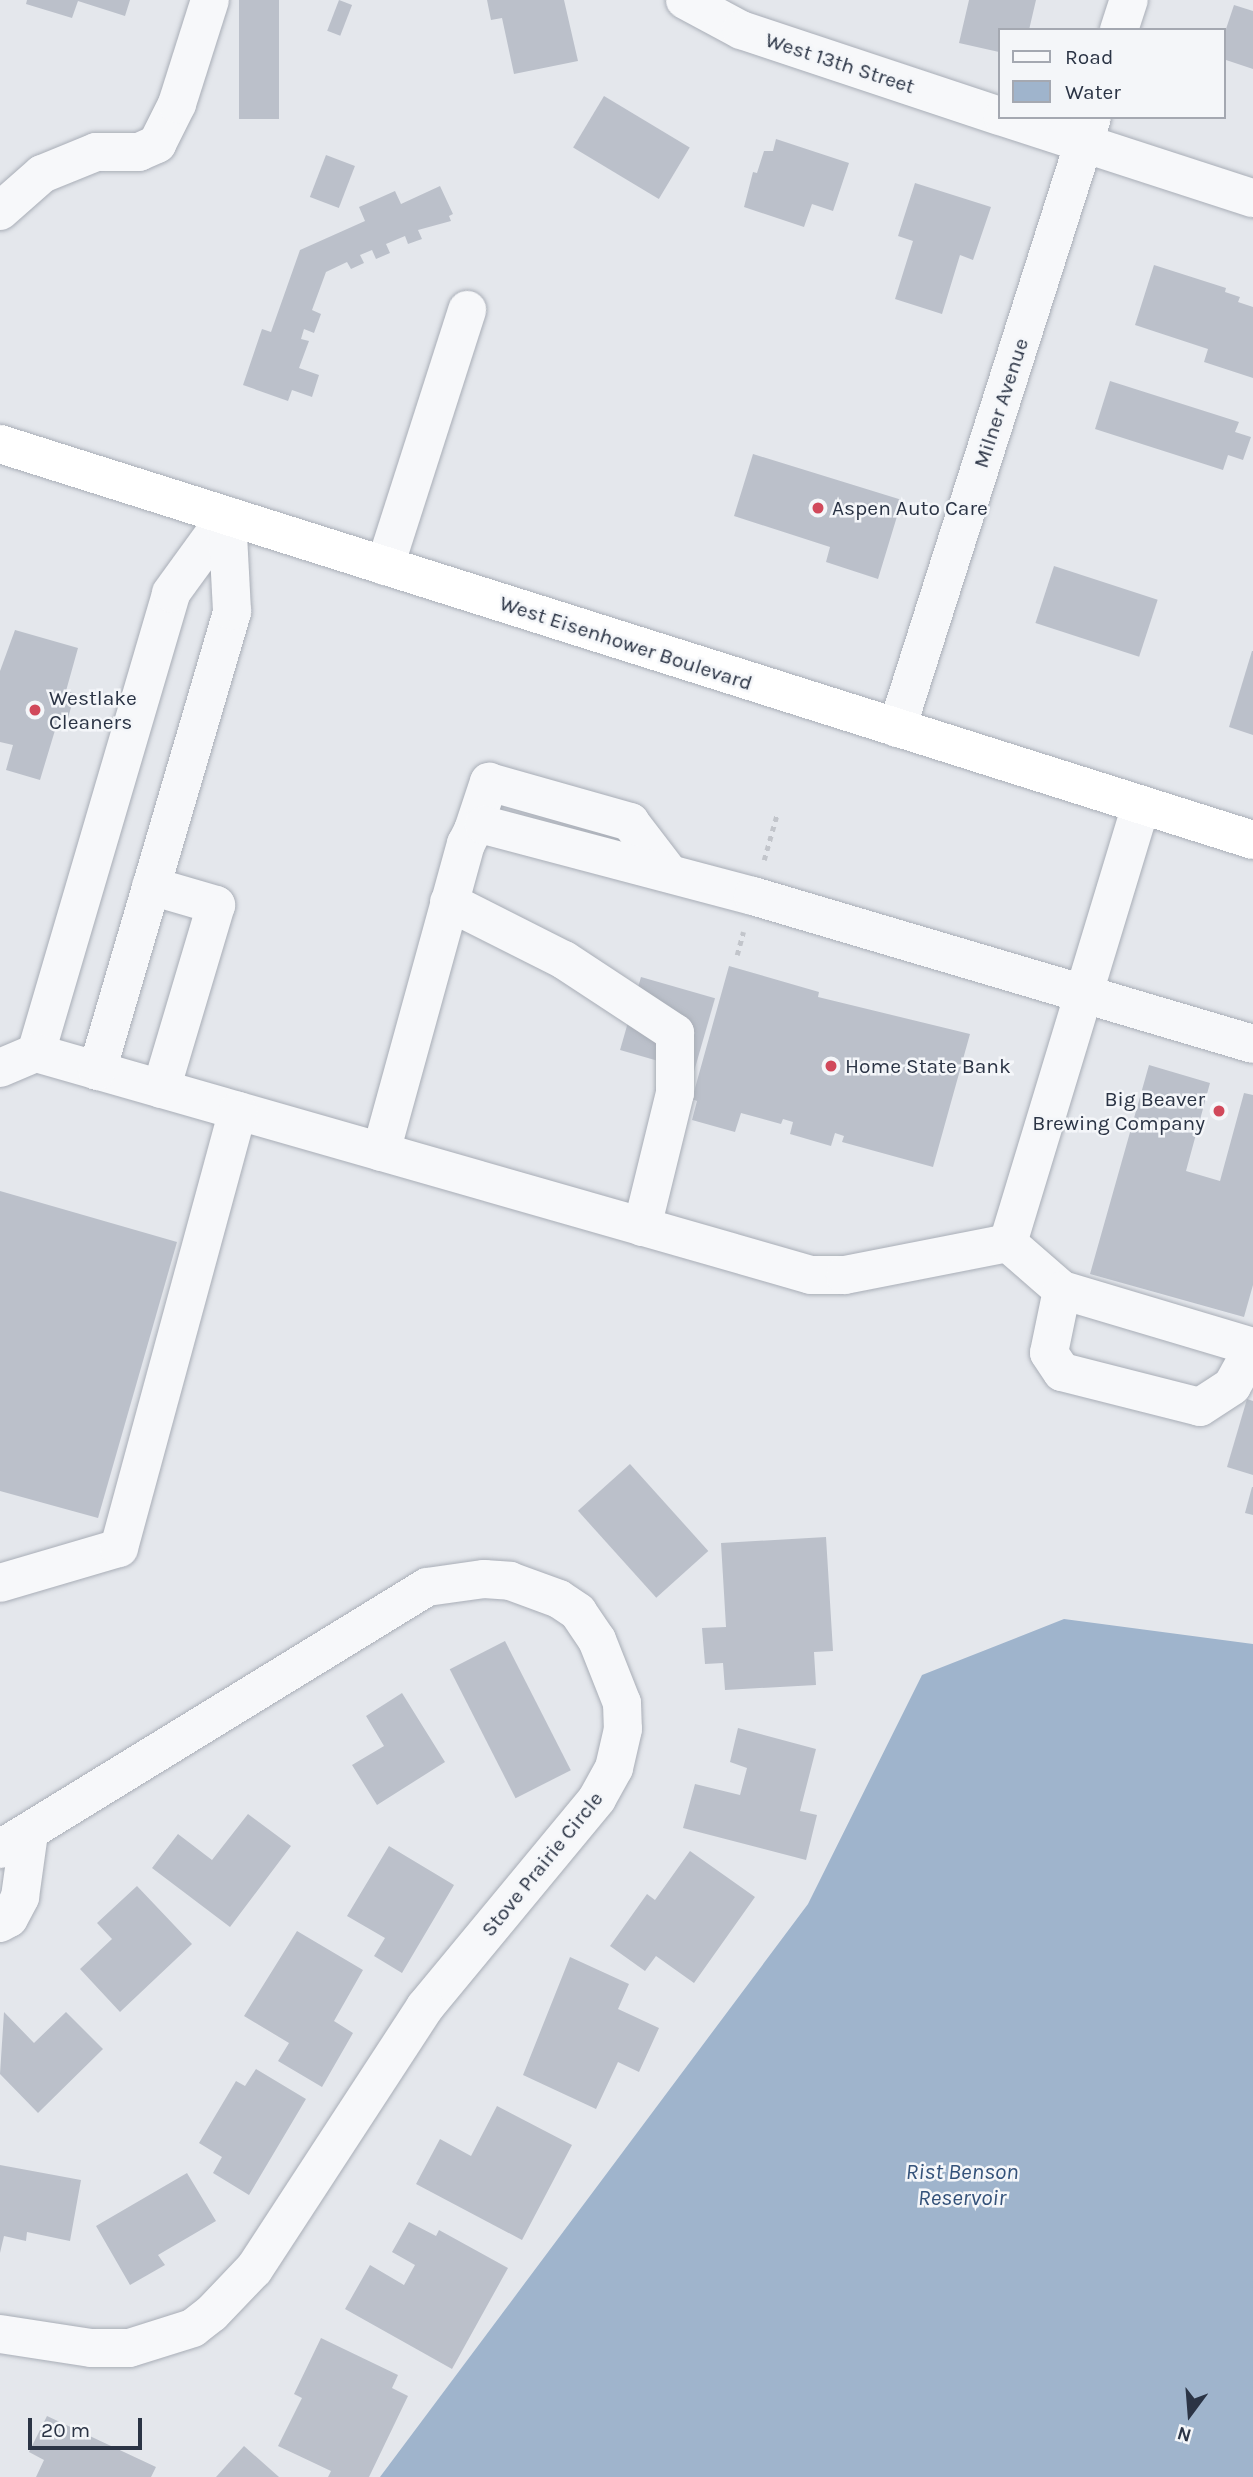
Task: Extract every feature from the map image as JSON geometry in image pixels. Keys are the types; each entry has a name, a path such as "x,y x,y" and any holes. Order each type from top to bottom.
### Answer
{"highway":[{"name":"West Eisenhower Boulevard","path":"0,444 1253,840"}],"street":[{"path":"0,211 42,174 96,152 139,152 158,144 177,104 210,0"},
{"name":"West 13th Street","path":"685,0 741,30 998,116"},
{"path":"1120,28 1129,0"},
{"name":"West 13th Street","path":"1013,119 1088,131 1253,198"},
{"name":"Milner Avenue","path":"897,728 1088,131"},
{"path":"385,566 467,310"},
{"path":"97,1071 232,611 227,516"},
{"path":"36,1053 171,593 227,516"},
{"path":"1008,1243 1141,805"},
{"path":"381,1152 449,902 473,830 484,825 669,873 1083,992 1253,1044"},
{"path":"151,886 216,905 161,1089"},
{"path":"449,902 564,960 675,1033 675,1093 642,1227"},
{"path":"0,1068 36,1053 811,1275 845,1275 1008,1243"},
{"path":"0,1583 119,1548 238,1111"},
{"path":"1008,1243 1062,1290 1253,1347 1232,1386 1200,1406 1062,1372 1049,1353 1062,1290"},
{"name":"Stove Prairie Circle","path":"0,2334 91,2348 129,2348 192,2328 212,2313 254,2269 425,2007 597,1799 614,1768 623,1729 622,1703 597,1640 578,1612 559,1599 497,1580 427,1587 15,1841"},
{"path":"0,1923 9,1918 20,1897 15,1841"}],"water":[{"name":"Rist Benson Reservoir","path":"1064,1619 1253,1644 1253,2477 380,2477 808,1904 922,1675"}],"building":[{"path":"27,0 130,0 125,16 78,1 72,18 26,4"},
{"path":"239,0 279,0 279,119 239,119"},
{"path":"339,0 352,5 340,36 327,31"},
{"path":"487,0 564,0 578,61 514,74 502,18 491,20"},
{"path":"969,0 1036,0 1029,28 998,28 998,52 959,43"},
{"path":"1234,5 1253,11 1253,69 1225,60 1225,32"},
{"path":"604,96 690,148 659,199 573,147"},
{"path":"776,139 849,163 833,211 812,204 804,227 744,207 753,172 757,173 764,151 773,151"},
{"path":"326,155 355,166 339,208 310,197"},
{"path":"915,183 991,207 973,260 960,255 942,314 895,299 913,241 898,236"},
{"path":"440,186 453,214 449,216 451,221 418,230 422,239 408,244 405,236 386,244 390,253 376,259 372,250 360,255 364,263 351,269 347,262 326,272 312,310 321,314 314,333 304,329 301,339 309,341 299,368 319,375 312,397 292,390 288,401 243,385 262,329 271,332 300,250 365,221 359,207 395,191 401,204"},
{"path":"1154,265 1226,288 1225,292 1240,297 1238,302 1253,307 1253,378 1204,362 1208,349 1135,325"},
{"path":"1110,381 1239,422 1235,432 1251,437 1243,460 1228,455 1223,470 1095,429"},
{"name":"Aspen Auto Care","path":"753,454 902,500 878,579 826,562 830,547 734,516"},
{"path":"1054,566 1158,600 1139,657 1035,623"},
{"name":"Westlake Cleaners","path":"15,630 78,648 66,691 75,693 65,729 56,727 40,780 6,770 13,745 0,742 0,671"},
{"path":"1253,651 1253,735 1229,727"},
{"name":"Home State Bank","path":"729,966 819,992 818,997 970,1034 933,1167 842,1142 844,1136 835,1133 831,1146 790,1134 793,1122 783,1119 781,1124 741,1113 735,1132 692,1120 697,1101 692,1099"},
{"path":"641,977 715,998 694,1071 620,1050"},
{"path":"1149,1065 1210,1083 1186,1171 1220,1181 1244,1093 1253,1095 1253,1285 1244,1317 1090,1274"},
{"path":"0,1191 177,1242 98,1518 0,1491"},
{"path":"1247,1399 1253,1401 1253,1475 1227,1467"},
{"path":"630,1464 708,1551 656,1598 578,1511"},
{"path":"1253,1487 1253,1515 1245,1513"},
{"path":"826,1537 833,1651 814,1652 816,1685 725,1690 723,1663 705,1664 702,1628 726,1627 721,1543"},
{"path":"505,1641 571,1770 516,1798 450,1669"},
{"path":"402,1693 445,1762 377,1805 352,1765 384,1746 366,1716"},
{"path":"738,1728 816,1749 800,1811 817,1815 806,1860 683,1828 695,1784 740,1795 747,1768 730,1762"},
{"path":"248,1814 291,1846 230,1927 152,1868 178,1834 212,1860"},
{"path":"389,1846 454,1885 402,1973 374,1956 385,1938 347,1916"},
{"path":"690,1851 755,1897 694,1983 656,1956 645,1971 610,1946 647,1894 655,1900"},
{"path":"137,1886 192,1944 120,2012 80,1969 112,1939 97,1923"},
{"path":"297,1931 363,1970 334,2021 353,2033 322,2087 278,2061 289,2043 244,2016"},
{"path":"570,1957 629,1984 618,2009 659,2028 639,2072 618,2062 596,2109 523,2075"},
{"path":"4,2012 34,2043 66,2012 103,2049 38,2113 0,2074"},
{"path":"256,2069 306,2099 249,2195 213,2173 222,2157 199,2143 236,2081 245,2086"},
{"path":"497,2106 572,2145 522,2240 416,2184 440,2139 471,2156"},
{"path":"0,2165 81,2180 70,2241 27,2232 26,2241 4,2236 0,2253"},
{"path":"187,2173 216,2221 158,2255 165,2265 130,2285 96,2226"},
{"path":"409,2222 436,2236 439,2230 508,2268 452,2369 345,2309 370,2265 404,2285 415,2265 392,2252"},
{"path":"321,2338 398,2375 392,2388 408,2396 369,2477 328,2477 331,2471 278,2446 302,2398 294,2394"},
{"path":"47,2416 156,2467 151,2477 36,2477 44,2460 29,2452"},
{"path":"244,2446 279,2477 216,2477"}],"place":[{"name":"Aspen Auto Care","path":"818,508"},
{"name":"Westlake Cleaners","path":"35,710"},
{"name":"Home State Bank","path":"831,1066"},
{"name":"Big Beaver Brewing Company","path":"1219,1111"}]}
